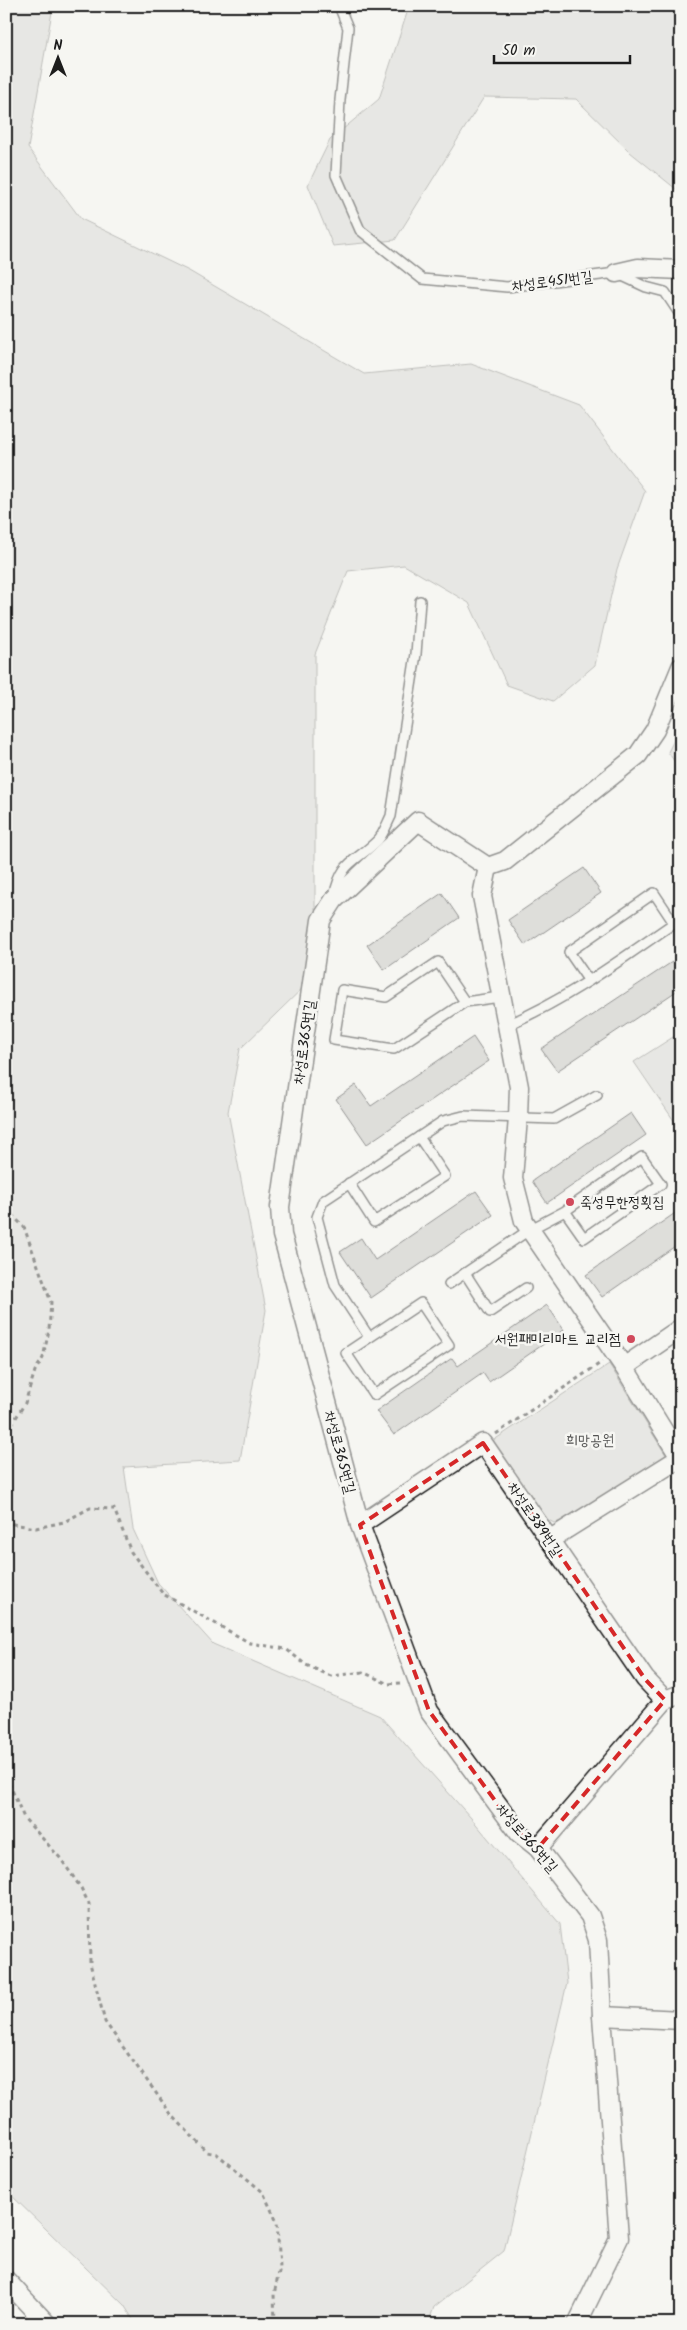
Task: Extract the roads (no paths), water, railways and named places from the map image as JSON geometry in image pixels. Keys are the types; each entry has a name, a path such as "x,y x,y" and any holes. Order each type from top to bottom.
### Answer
{"street":[{"name":"차성로451번길","path":"616,273 638,268 681,270"},
{"path":"549,1540 680,1458 619,1361 529,1230 521,1213 512,1178 519,1087 500,997 482,896 488,868 505,861 638,755 655,730 680,669"},
{"name":"차성로365번길","path":"488,868 418,821 334,900 321,920 280,1207 280,1222 360,1525 428,1711 519,1833 538,1848 590,1916 598,1940 619,2238 577,2324"},
{"path":"619,1361 681,1328"},
{"name":"차성로389번길","path":"360,1525 483,1443 645,1679 673,1697"},
{"path":"538,1848 673,1697"},
{"path":"602,2016 681,2020"},
{"path":"6,2280 47,2324"}],"lane":[{"name":"차성로451번길","path":"339,6 348,28 340,100 336,175 360,230 422,279 507,287 616,273"},
{"path":"616,273 646,287 665,292 681,316"},
{"path":"334,900 337,884 347,864 379,839 390,816 416,654 420,601"},
{"path":"507,1025 565,997 589,981 674,922 654,893 569,952 589,981"},
{"path":"465,1002 438,962 386,997 342,990 334,1040 394,1049 465,1002 500,997"},
{"path":"369,1337 335,1285 317,1217 323,1201 419,1137 453,1117 470,1116 554,1120 597,1095"},
{"path":"349,1183 374,1222 445,1176 419,1137"},
{"path":"449,1284 529,1230 565,1211 642,1157 661,1184 584,1238 565,1211"},
{"path":"465,1273 490,1312 526,1288"},
{"path":"421,1303 449,1345 374,1395 346,1353 369,1337 421,1303"}],"place":[{"name":"죽성무한정횟집","path":"570,1202"},
{"name":"서원패미리마트 교리점","path":"631,1339"}],"park label":[{"name":"희망공원","path":"590,1440"}]}
